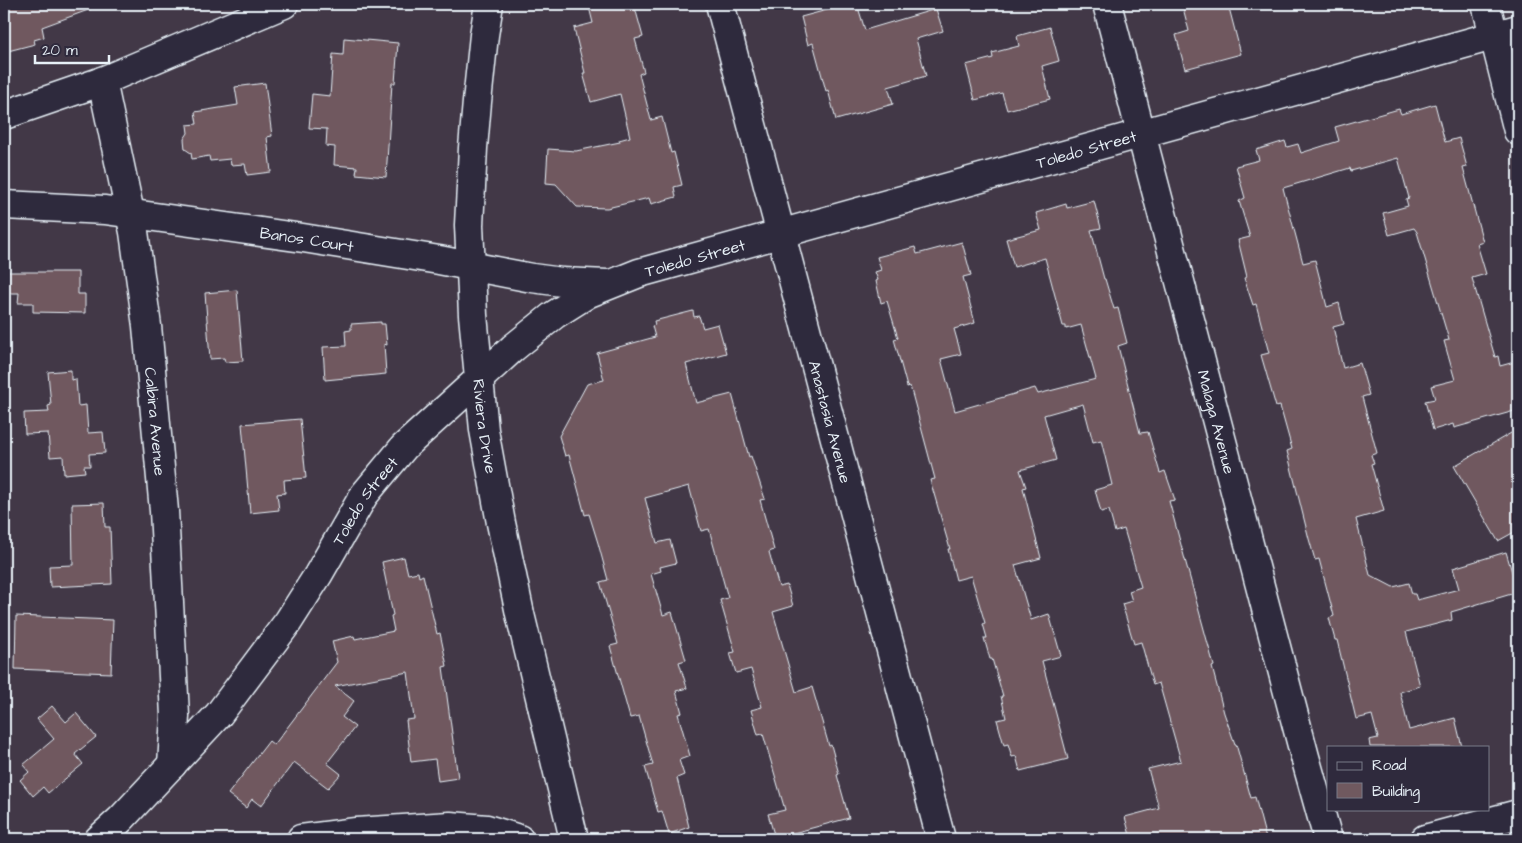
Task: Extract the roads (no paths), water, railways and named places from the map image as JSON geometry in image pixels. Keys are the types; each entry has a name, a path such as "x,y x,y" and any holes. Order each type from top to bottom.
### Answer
{"street":[{"path":"4,115 102,82 284,4"},
{"name":"Riviera Drive","path":"490,4 484,35 473,148 469,225 473,315 484,430 520,614 574,839"},
{"name":"Anastasia Avenue","path":"720,4 941,839"},
{"name":"Malaga Avenue","path":"1107,4 1328,839"},
{"path":"1486,4 1506,32 1518,131"},
{"name":"Toledo Street","path":"99,839 121,819 219,714 288,622 364,496 404,447 513,348 554,315 590,293 607,284 639,273 1506,32"},
{"name":"Calbira Avenue","path":"102,82 138,257 147,326 164,511 175,716 172,765"},
{"name":"Banos Court","path":"4,206 88,209 130,214 303,238 508,274 607,284"},
{"path":"1425,839 1518,814"},
{"path":"301,839 356,832 450,826 487,830 519,839"}]}
